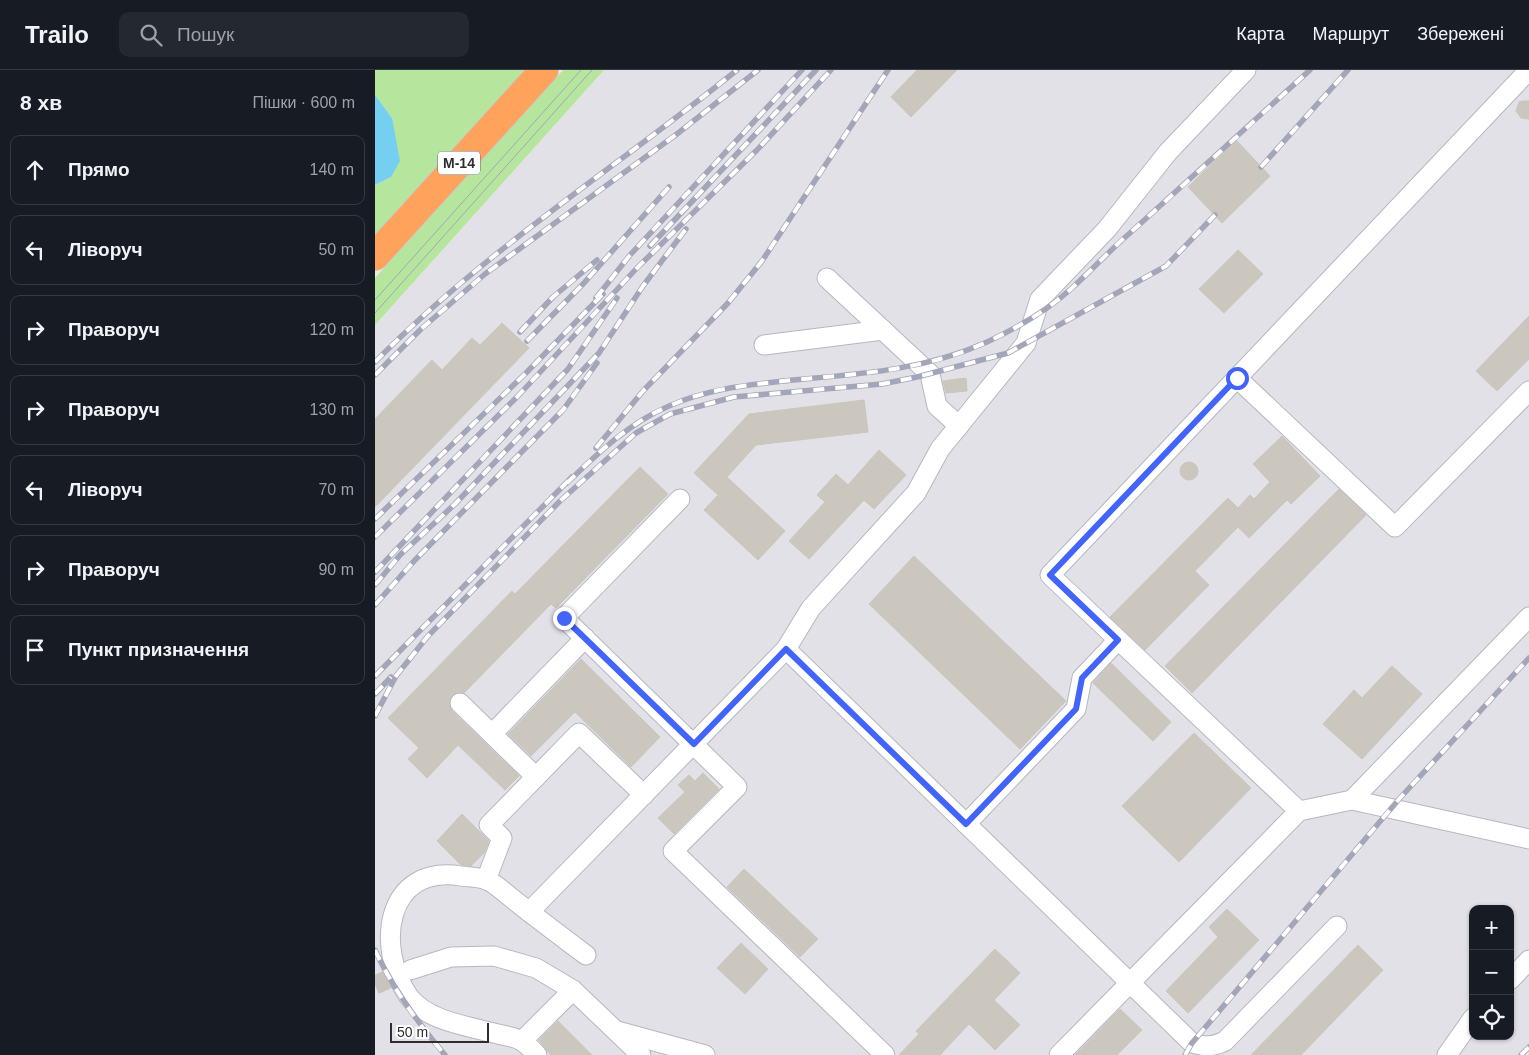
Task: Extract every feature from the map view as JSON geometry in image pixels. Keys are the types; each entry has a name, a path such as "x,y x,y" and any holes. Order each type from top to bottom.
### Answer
{"highway":[{"name":"М-14","path":"375,256 544,70"}],"lane":[{"path":"529,912 786,649 811,608 916,494 940,449 1026,343 1040,299 1107,229 1168,152 1246,70"},
{"path":"1299,812 1050,575 1529,70"},
{"path":"827,278 930,374 937,406 959,426"},
{"path":"765,345 883,330"},
{"path":"1237,378 1395,527 1529,391"},
{"path":"680,498 564,618 737,787 673,851 885,1055"},
{"path":"1353,800 1529,617"},
{"path":"492,734 585,638"},
{"path":"966,824 1076,709 1082,678 1118,640"},
{"path":"786,649 1192,1043 1203,1047 1215,1046 1225,1041 1337,926"},
{"path":"460,703 536,777"},
{"path":"486,880 502,838 489,825 579,733 644,795"},
{"path":"1059,1055 1299,812 1353,800 1529,839"},
{"path":"537,1055 522,1041 446,1020 427,1012 410,999 397,982 389,962 386,944 387,926 393,908 402,892 415,882 429,875 445,874 486,880 586,955"},
{"path":"410,970 451,957 494,956 536,968 573,990 641,1055"},
{"path":"1514,976 1529,960"},
{"path":"522,1041 573,990"},
{"path":"1447,1055 1469,1024"},
{"path":"615,1030 705,1055"}],"shaded area":[{"path":"604,70 1529,70 1529,1055 375,1055 375,325"}],"green space":[{"path":"375,70 525,70 375,236 375,185 391,177 392,118 375,95"},
{"path":"563,70 604,70 375,325 375,278"}],"water":[{"path":"375,95 392,118 400,161 391,177 375,185"}],"building":[{"path":"917,70 957,70 911,117 891,97"},
{"path":"1529,101 1529,119 1521,118 1516,111 1519,102"},
{"path":"1236,140 1270,176 1222,223 1188,187"},
{"path":"1238,250 1263,274 1224,313 1199,289"},
{"path":"1529,316 1529,359 1497,391 1476,371"},
{"path":"502,323 529,348 375,507 375,419 432,360 442,370 472,338 480,345"},
{"path":"966,378 967,391 946,393 943,381"},
{"path":"864,400 868,432 756,445 727,477 785,531 758,560 704,510 718,495 694,473 749,414"},
{"path":"1282,436 1320,476 1291,504 1287,500 1249,538 1238,527 1195,571 1209,585 1145,650 1110,617 1228,498 1238,508 1250,495 1254,499 1270,482 1253,464"},
{"path":"879,450 906,475 874,509 864,500 809,559 789,541 825,502 817,495 836,474 848,485"},
{"path":"1189,462 1195,465 1198,471 1195,477 1189,480 1183,477 1180,471 1183,465"},
{"path":"640,467 668,494 556,608 551,604 464,693 457,692 449,700 452,711 519,776 505,790 458,745 427,778 408,759 419,748 388,718 512,591 515,594"},
{"path":"1339,489 1366,515 1192,693 1165,666"},
{"path":"914,556 1066,701 1020,749 869,604"},
{"path":"581,659 660,737 631,767 575,712 531,756 508,734"},
{"path":"1111,663 1171,722 1153,741 1093,683"},
{"path":"1392,666 1422,694 1362,759 1323,724 1354,690 1362,698"},
{"path":"1194,733 1251,788 1179,862 1122,806"},
{"path":"703,773 719,789 674,834 658,818 685,792 678,785 689,775 695,781"},
{"path":"462,814 489,841 484,853 471,866 461,865 437,841"},
{"path":"744,869 818,939 800,957 727,887"},
{"path":"1227,909 1259,940 1188,1013 1166,991 1218,937 1209,927"},
{"path":"741,943 768,969 745,994 717,968"},
{"path":"1358,945 1383,970 1301,1055 1251,1055"},
{"path":"995,949 1020,973 994,1000 1020,1025 995,1050 969,1024 940,1055 899,1055 919,1034 916,1031"},
{"path":"1120,1009 1142,1030 1117,1055 1075,1055"},
{"path":"558,1021 592,1055 551,1055 547,1051 539,1040"}],"tunnel":[{"path":"375,985 410,970"}],"tram line":[{"path":"375,300 581,70"},
{"path":"375,313 592,70"}],"railway":[{"path":"375,362 417,322 505,247 737,70"},
{"path":"375,375 421,329 485,274 677,134 758,70"},
{"path":"596,298 630,255 802,70"},
{"path":"650,246 816,70"},
{"path":"375,537 517,397 636,269 757,150 831,70"},
{"path":"596,448 643,391 728,303 762,261 888,70"},
{"path":"567,483 602,450 627,430 654,413 684,400 714,391 745,386 867,373 916,365 964,351 1021,325 1053,304 1072,288 1310,70"},
{"path":"1261,167 1348,70"},
{"path":"527,341 584,283 669,187"},
{"path":"375,716 396,676 428,636 560,501 636,433 670,414 734,397 882,384 917,377 1008,353 1166,266 1215,215"},
{"path":"375,585 400,555 455,504 599,353 643,286 686,229"},
{"path":"520,332 553,297 597,260"},
{"path":"375,519 526,373 603,294"},
{"path":"375,572 568,369 617,298"},
{"path":"375,605 415,560 563,410 597,363"},
{"path":"375,676 572,477"},
{"path":"1185,1055 1192,1043 1400,798 1529,658"},
{"path":"375,694 391,677"},
{"path":"375,950 406,1005 445,1055"},
{"path":"1521,1055 1529,1047"}],"route":[{"path":"564,618 694,744 786,649 966,824 1076,709 1082,678 1118,640 1050,575 1237,378"}]}
